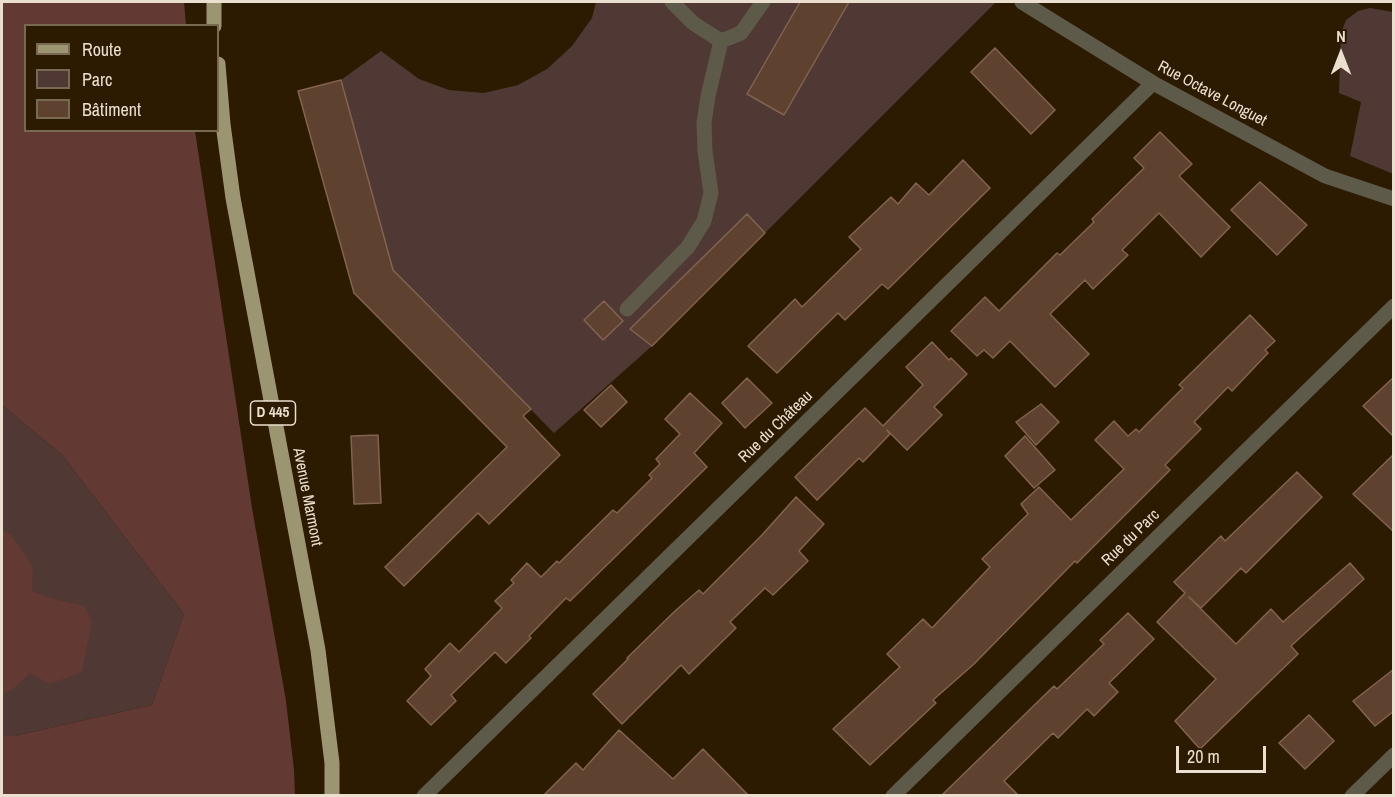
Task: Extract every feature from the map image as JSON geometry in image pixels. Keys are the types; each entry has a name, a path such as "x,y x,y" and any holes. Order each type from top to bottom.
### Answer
{"main road":[{"path":"214,2 214,24"},
{"name":"Avenue Marmont","path":"219,76 233,198 318,650 332,763 332,795"},
{"path":"332,763 340,795"}],"street":[{"path":"672,2 693,23 721,41"},
{"path":"721,41 741,33 763,2"},
{"name":"Rue Octave Longuet","path":"1022,2 1153,83 1325,176 1394,199"},
{"path":"627,309 688,247 704,221 711,193 704,123 721,41"},
{"name":"Rue du Château","path":"424,795 1153,83"},
{"name":"Rue du Parc","path":"893,795 1394,306"},
{"path":"1352,795 1394,755"}],"green space":[{"path":"596,2 996,2 652,346 554,433 393,270 341,80 381,51 419,79 449,90 484,93 518,85 547,69 572,46 592,18"},
{"path":"1370,8 1393,12 1393,174 1350,156 1361,102 1339,93 1341,33 1346,20 1358,11"},
{"path":"2,405 62,455 184,614 152,705 14,736 2,736"}],"shaded area":[{"path":"2,2 184,2 186,24 24,24 24,132 195,132 252,508 286,701 295,795 2,795 2,736 14,736 152,705 184,614 62,455 2,405"},
{"path":"2,530 11,535 33,567 32,591 84,606 92,620 82,672 50,684 30,673 13,689 2,694"}],"building":[{"path":"800,2 849,2 784,115 747,94"},
{"path":"995,48 1055,110 1031,134 971,72"},
{"path":"341,80 393,270 531,409 523,416 560,455 489,524 478,513 404,586 385,567 507,447 354,293 298,91"},
{"path":"1160,132 1192,164 1179,176 1230,227 1201,257 1159,213 1122,250 1128,255 1093,289 1085,280 1050,314 1089,354 1055,387 1010,341 993,358 984,350 977,356 951,331 985,297 999,311 1057,253 1060,255 1094,222 1092,219 1144,168 1134,158"},
{"path":"963,160 990,188 888,289 882,284 845,320 838,313 777,373 748,346 795,299 802,307 861,249 849,237 891,197 898,204 916,183 929,195"},
{"path":"1260,182 1307,225 1277,255 1231,210"},
{"path":"747,214 765,233 652,346 630,329"},
{"path":"604,301 623,321 603,340 584,320"},
{"path":"1250,315 1275,341 1265,350 1268,353 1232,391 1228,387 1194,422 1201,429 1165,465 1170,470 1077,563 1075,561 974,664 933,700 936,703 870,765 833,729 900,667 887,654 923,619 932,628 990,567 982,559 1028,514 1021,504 1039,487 1071,520 1124,469 1095,440 1114,421 1128,436 1136,429 1139,432 1183,388 1179,385"},
{"path":"932,342 949,360 951,358 967,374 934,407 942,415 907,450 887,430 890,434 863,462 859,458 817,500 795,477 865,408 883,426 923,385 906,367"},
{"path":"1394,377 1394,437 1363,406"},
{"path":"747,378 772,403 745,428 722,403"},
{"path":"611,385 627,402 601,427 584,410"},
{"path":"690,393 722,423 694,453 707,467 570,601 566,598 506,663 495,652 451,695 456,701 431,725 407,701 431,676 425,669 450,643 459,652 502,608 495,601 514,583 511,580 527,563 541,577 557,561 559,563 613,510 617,513 652,478 649,475 660,464 656,459 680,434 665,419"},
{"path":"1041,404 1059,422 1036,445 1016,422"},
{"path":"378,435 381,503 354,504 351,436"},
{"path":"1025,436 1055,470 1034,488 1005,456"},
{"path":"1394,454 1394,532 1353,494"},
{"path":"1297,472 1322,497 1246,573 1241,568 1201,608 1189,597 1236,644 1271,609 1283,622 1350,563 1364,579 1291,646 1298,654 1200,749 1175,721 1216,679 1157,622 1185,593 1174,582 1221,536 1225,541"},
{"path":"796,497 824,524 799,551 808,561 773,595 765,588 730,622 736,628 689,674 681,665 622,724 593,694 675,611 699,590 703,594"},
{"path":"1128,613 1154,639 1109,683 1118,692 1094,716 1087,709 1058,738 1053,733 1004,781 1018,795 942,795 1054,686 1057,689 1104,644 1100,640"},
{"path":"1394,669 1394,711 1375,726 1353,701"},
{"path":"1309,715 1334,741 1305,769 1279,743"},
{"path":"619,730 673,779 703,749 748,795 544,795 576,763 583,770"}]}
